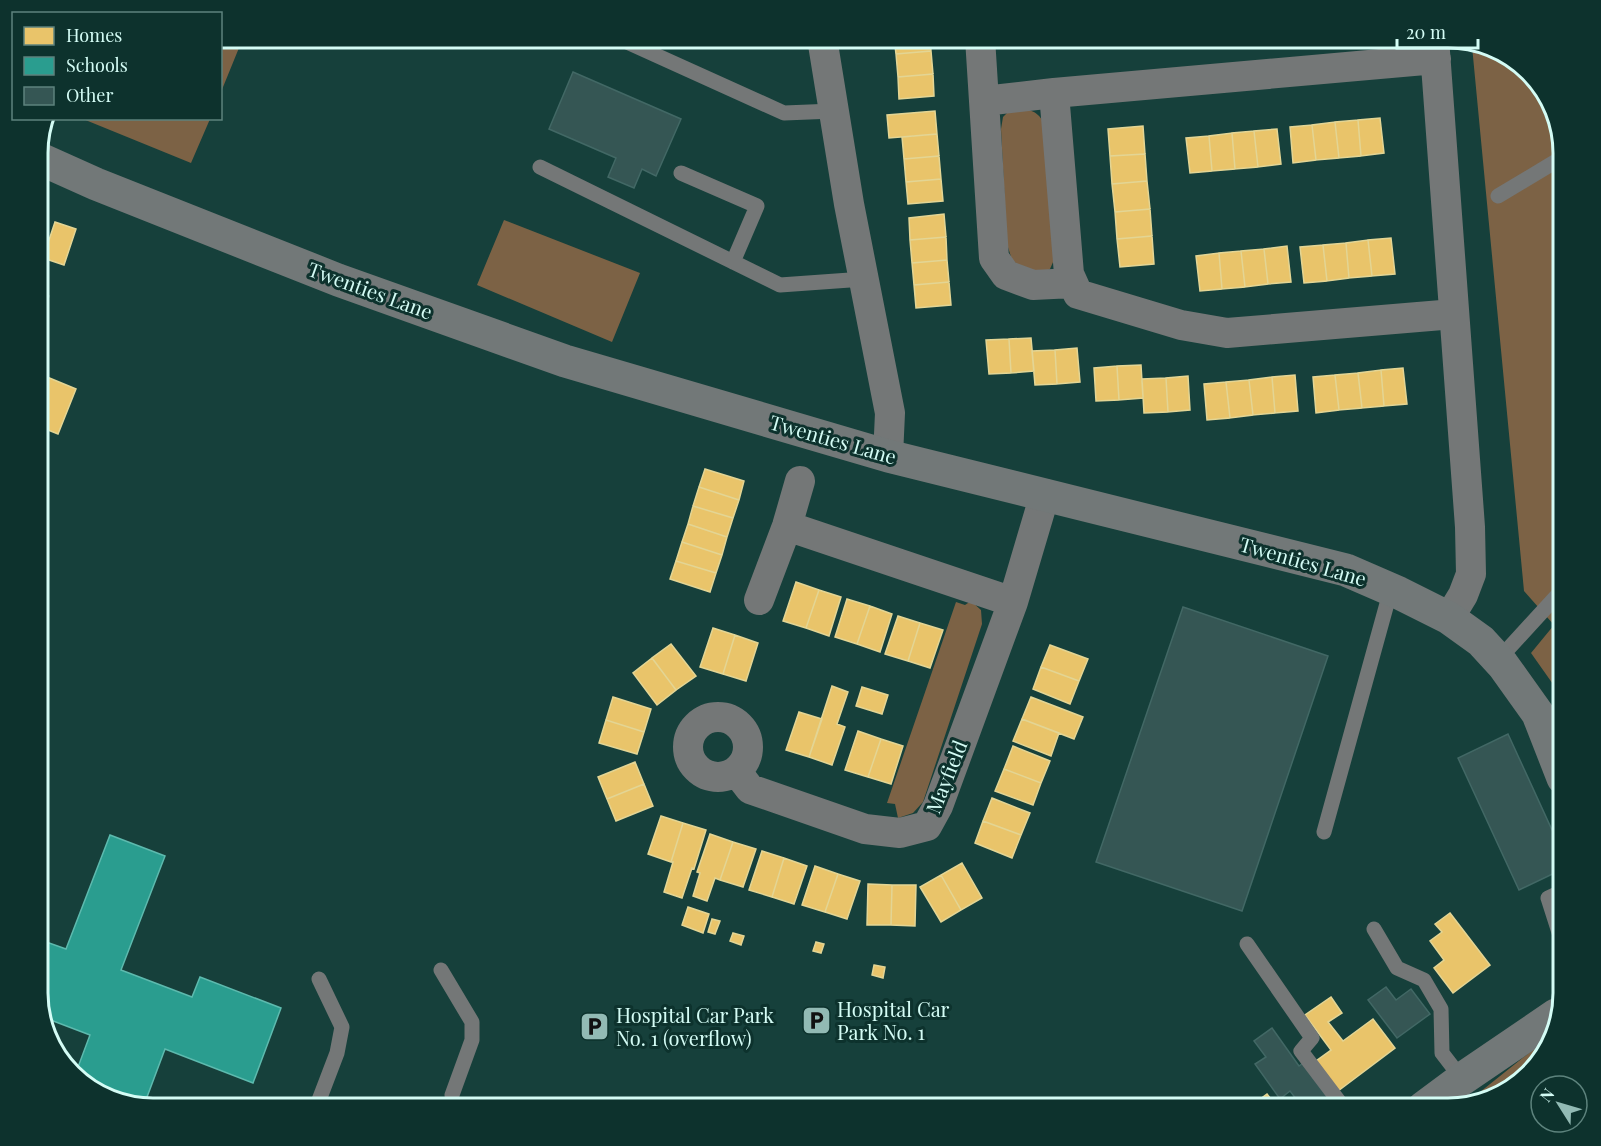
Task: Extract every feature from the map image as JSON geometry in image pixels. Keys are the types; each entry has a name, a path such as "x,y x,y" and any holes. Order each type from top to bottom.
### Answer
{"street":[{"path":"824,48 849,204 890,413 888,456"},
{"path":"981,48 993,258 1006,275 1033,285 1073,283"},
{"path":"984,101 1435,48 1470,526 1471,574 1463,595 1449,618"},
{"path":"1054,93 1069,274 1078,294 1181,325 1227,333 1454,314"},
{"name":"Twenties Lane","path":"48,162 96,184 338,280 566,362 888,456 1346,570 1449,618 1480,641 1498,660 1538,714 1553,752"},
{"path":"759,600 787,526 800,481"},
{"name":"Mayfield","path":"737,772 750,789 865,829 900,833 927,826 938,806 1013,602 1045,494"},
{"path":"787,526 1013,602"},
{"path":"1436,1098 1549,1020"}],"lane":[{"path":"640,48 784,113 834,111"},
{"path":"1498,196 1553,163"},
{"path":"540,167 780,285 864,279"},
{"path":"681,173 757,206 734,262"},
{"path":"1324,832 1391,589"},
{"path":"1498,660 1553,601"},
{"path":"1553,896 1548,898 1553,914"},
{"path":"1374,929 1397,968 1424,980 1441,1009 1442,1053 1462,1079"},
{"path":"1247,944 1312,1038 1301,1051 1336,1098"},
{"path":"441,970 472,1022 471,1040 465,1062 452,1095"},
{"path":"319,979 342,1028 337,1053 320,1098"}],"shaded area":[{"path":"222,48 239,48 222,90"},
{"path":"1473,52 1500,62 1527,84 1542,107 1552,139 1553,624 1524,591"},
{"path":"1011,109 1032,111 1046,126 1057,253 1050,269 1041,274 1030,275 1012,260 1007,244 1001,129 1003,117"},
{"path":"85,120 210,120 191,163"},
{"path":"504,220 640,273 612,342 477,285"},
{"path":"971,601 981,610 982,624 923,802 913,813 898,818 895,804 887,803 956,602 965,605"},
{"path":"1553,626 1553,684 1531,653"},
{"path":"1539,1045 1517,1072 1494,1087 1480,1092"}],"building: Homes":[{"path":"895,48 931,48 931,51 896,54"},
{"path":"931,51 933,74 898,77 896,54"},
{"path":"933,74 934,96 899,99 898,77"},
{"path":"935,111 937,134 889,138 887,115"},
{"path":"1380,118 1384,153 1361,156 1358,120"},
{"path":"1358,120 1361,156 1339,158 1335,122"},
{"path":"1335,122 1339,158 1316,160 1312,125"},
{"path":"1312,125 1316,160 1293,163 1290,127"},
{"path":"1143,126 1145,154 1110,156 1108,129"},
{"path":"1277,129 1281,164 1258,167 1254,131"},
{"path":"1254,131 1258,167 1235,169 1232,133"},
{"path":"1232,133 1235,169 1212,171 1209,136"},
{"path":"937,134 939,156 904,159 902,137"},
{"path":"1209,136 1212,171 1190,173 1186,138"},
{"path":"1145,154 1147,181 1112,184 1110,156"},
{"path":"939,156 941,179 906,182 904,159"},
{"path":"941,179 943,201 908,204 906,182"},
{"path":"1147,181 1150,209 1115,212 1112,184"},
{"path":"1150,209 1152,236 1117,239 1115,212"},
{"path":"944,214 946,237 910,240 909,218"},
{"path":"55,222 76,229 64,265 48,260 48,243"},
{"path":"1152,236 1154,264 1120,267 1117,239"},
{"path":"946,237 947,260 912,263 910,240"},
{"path":"1391,238 1395,274 1372,276 1368,240"},
{"path":"1368,240 1372,276 1349,278 1346,243"},
{"path":"1346,243 1349,278 1327,281 1323,245"},
{"path":"1323,245 1327,281 1304,283 1300,247"},
{"path":"1287,246 1291,282 1268,284 1264,249"},
{"path":"1264,249 1268,284 1245,287 1241,251"},
{"path":"1241,251 1245,287 1222,289 1219,253"},
{"path":"1219,253 1222,289 1200,291 1196,256"},
{"path":"947,260 949,282 914,285 912,263"},
{"path":"949,282 951,305 916,308 914,285"},
{"path":"1031,338 1034,371 1011,373 1009,339"},
{"path":"1009,339 1011,373 989,374 986,340"},
{"path":"1077,348 1080,382 1057,384 1055,350"},
{"path":"1055,350 1057,384 1035,385 1032,351"},
{"path":"1141,365 1143,398 1119,400 1117,366"},
{"path":"1117,366 1119,400 1096,401 1094,368"},
{"path":"1403,368 1407,404 1384,406 1381,370"},
{"path":"1381,370 1384,406 1362,408 1358,373"},
{"path":"1358,373 1362,408 1339,410 1335,375"},
{"path":"1295,375 1298,411 1275,413 1272,377"},
{"path":"1335,375 1339,410 1316,413 1313,377"},
{"path":"1188,376 1190,410 1168,412 1166,378"},
{"path":"48,377 76,389 58,434 48,430"},
{"path":"1272,377 1275,413 1253,415 1249,380"},
{"path":"1166,378 1168,412 1144,413 1142,379"},
{"path":"1249,380 1253,415 1230,418 1226,382"},
{"path":"1226,382 1230,418 1207,420 1204,384"},
{"path":"705,469 744,481 739,500 699,487"},
{"path":"699,487 739,500 733,518 693,506"},
{"path":"693,506 733,518 727,537 688,524"},
{"path":"688,524 727,537 722,555 682,542"},
{"path":"682,542 722,555 716,573 676,561"},
{"path":"676,561 716,573 710,592 670,579"},
{"path":"796,582 819,590 806,628 783,621"},
{"path":"819,590 841,597 829,636 806,628"},
{"path":"847,599 870,606 857,644 835,637"},
{"path":"870,606 892,614 880,652 857,644"},
{"path":"898,616 920,623 908,661 885,654"},
{"path":"920,623 943,630 930,668 908,661"},
{"path":"713,628 735,635 723,674 700,667"},
{"path":"735,635 758,643 746,681 723,674"},
{"path":"671,644 696,676 676,690 652,658"},
{"path":"1050,645 1088,659 1079,681 1041,667"},
{"path":"652,658 676,690 657,705 633,673"},
{"path":"1041,667 1079,681 1070,704 1033,689"},
{"path":"832,686 848,692 837,724 845,727 832,765 809,757"},
{"path":"862,687 888,695 882,714 856,706"},
{"path":"613,697 651,709 644,732 606,720"},
{"path":"1031,697 1083,717 1074,739 1022,719"},
{"path":"799,712 822,719 809,757 786,750"},
{"path":"1022,719 1059,733 1051,756 1013,741"},
{"path":"606,720 644,732 637,754 599,743"},
{"path":"858,731 881,739 868,777 845,770"},
{"path":"881,739 903,746 891,784 868,777"},
{"path":"1013,746 1050,761 1041,783 1004,769"},
{"path":"635,762 644,784 607,799 598,777"},
{"path":"1004,769 1041,783 1033,805 995,791"},
{"path":"644,784 653,806 616,821 607,799"},
{"path":"992,798 1030,813 1021,835 983,821"},
{"path":"661,816 683,823 671,862 648,854"},
{"path":"983,821 1021,835 1012,858 975,843"},
{"path":"683,823 706,830 682,898 664,892"},
{"path":"710,834 733,842 720,880 715,878 707,901 693,896 700,873 697,872"},
{"path":"733,842 756,849 743,887 720,880"},
{"path":"762,851 784,858 772,897 749,890"},
{"path":"784,858 807,866 794,904 772,897"},
{"path":"962,863 982,898 961,910 941,875"},
{"path":"815,866 838,874 825,912 802,905"},
{"path":"838,874 860,881 847,919 825,912"},
{"path":"941,875 961,910 941,922 920,887"},
{"path":"868,884 892,885 891,925 867,925"},
{"path":"892,885 916,885 915,926 891,925"},
{"path":"688,907 709,914 703,933 682,925"},
{"path":"1450,913 1490,965 1453,993 1434,968 1444,960 1430,941 1442,932 1435,924"},
{"path":"712,919 720,921 715,934 708,932"},
{"path":"733,933 744,936 741,945 730,941"},
{"path":"816,942 824,944 821,953 813,951"},
{"path":"874,965 885,967 883,978 872,975"},
{"path":"1331,997 1342,1013 1328,1022 1343,1041 1373,1019 1395,1048 1338,1091 1316,1061 1331,1050 1305,1015"}],"building: Schools":[{"path":"110,835 165,856 121,970 192,997 200,977 281,1008 253,1083 165,1049 147,1098 119,1092 100,1084 78,1066 90,1035 52,1020 48,1000 48,943 66,949"}],"building: Other":[{"path":"573,72 681,119 656,176 642,169 634,188 608,177 616,158 549,129"},
{"path":"1183,607 1328,656 1242,911 1096,862"},
{"path":"1508,734 1553,832 1553,874 1519,890 1458,758"},
{"path":"1386,987 1396,1000 1411,989 1430,1014 1397,1038 1368,1000"},
{"path":"1272,1028 1299,1066 1306,1061 1331,1096 1328,1098 1295,1098 1290,1091 1279,1098 1255,1064 1266,1057 1254,1041"}],"place":[{"name":"Hospital Car Park No. 1","path":"816,1021"},
{"name":"Hospital Car Park No. 1 (overflow)","path":"595,1027"}]}
